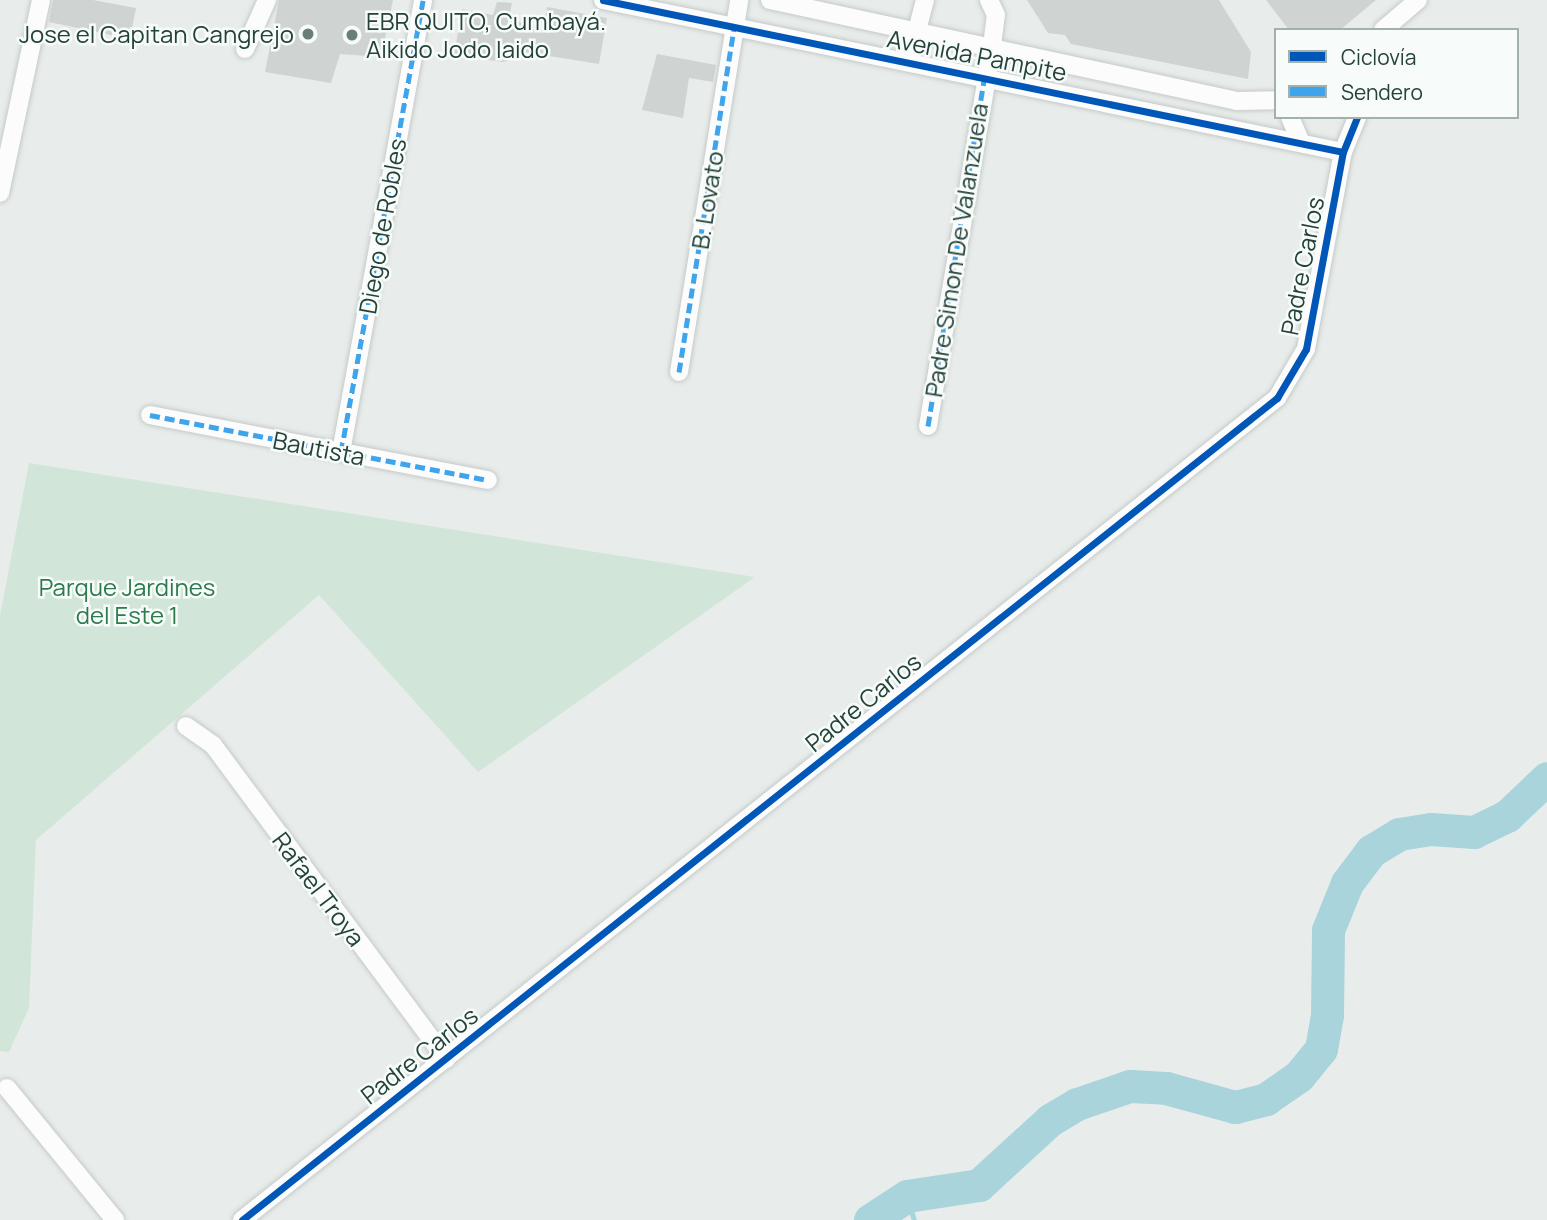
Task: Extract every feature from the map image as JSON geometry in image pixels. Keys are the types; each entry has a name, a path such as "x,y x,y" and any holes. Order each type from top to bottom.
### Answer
{"street":[{"path":"0,193 41,0"},
{"path":"245,49 267,0"},
{"name":"Diego de Robles","path":"341,452 423,0"},
{"name":"Avenida Pampite","path":"603,0 734,28 985,75 1343,152"},
{"name":"B. Lovato","path":"679,372 739,0"},
{"name":"Avenida Pampite","path":"770,0 1237,101 1274,100"},
{"path":"909,61 913,30 925,0"},
{"name":"Padre Simon De Valanzuela","path":"928,426 992,46 996,15 989,0"},
{"path":"1384,28 1414,3"},
{"path":"1398,28 1414,3"},
{"path":"1291,119 1301,143"},
{"name":"Padre Carlos","path":"242,1220 1277,398 1306,349 1343,152 1356,119"},
{"name":"Bautista","path":"150,415 488,480"},
{"name":"Rafael Troya","path":"186,726 213,745 446,1059"},
{"path":"7,1088 115,1220"}],"green space":[{"name":"Parque Jardines del Este 1","path":"29,463 755,577 478,772 319,595 36,840 29,1008 9,1052 0,1051 0,616"}],"building":[{"path":"53,0 93,0 136,8 130,39 49,22"},
{"name":"Jose el Capitan Cangrejo","path":"279,0 393,0 381,57 340,54 331,83 265,72"},
{"path":"1027,0 1219,0 1251,52 1248,79 1071,44 1065,35 1048,33"},
{"path":"1266,0 1376,0 1342,28 1287,28"},
{"path":"497,2 512,3 509,17 542,33 547,7 607,18 599,64 518,51 517,59 503,62 454,55 462,9 493,15"},
{"path":"657,54 716,65 713,82 689,78 683,118 642,110"}],"waterway":[{"path":"870,1220 907,1196 979,1185 1050,1120 1077,1104 1130,1086 1166,1088 1235,1107 1266,1099 1299,1076 1321,1049 1327,1015 1328,930 1347,883 1371,851 1399,834 1431,829 1474,832 1507,816 1547,778"},
{"path":"907,1196 914,1220"}],"marked path":[{"path":"341,452 423,0"},
{"path":"679,372 734,28"},
{"path":"928,426 985,75"},
{"path":"150,415 488,480"}],"cycle path":[{"path":"603,0 1343,152"},
{"path":"242,1220 1277,398 1306,349 1343,152 1356,119"}],"place":[{"name":"Jose el Capitan Cangrejo","path":"308,34"},
{"name":"EBR QUITO, Cumbayá. Aikido Jodo laido","path":"352,35"}]}
